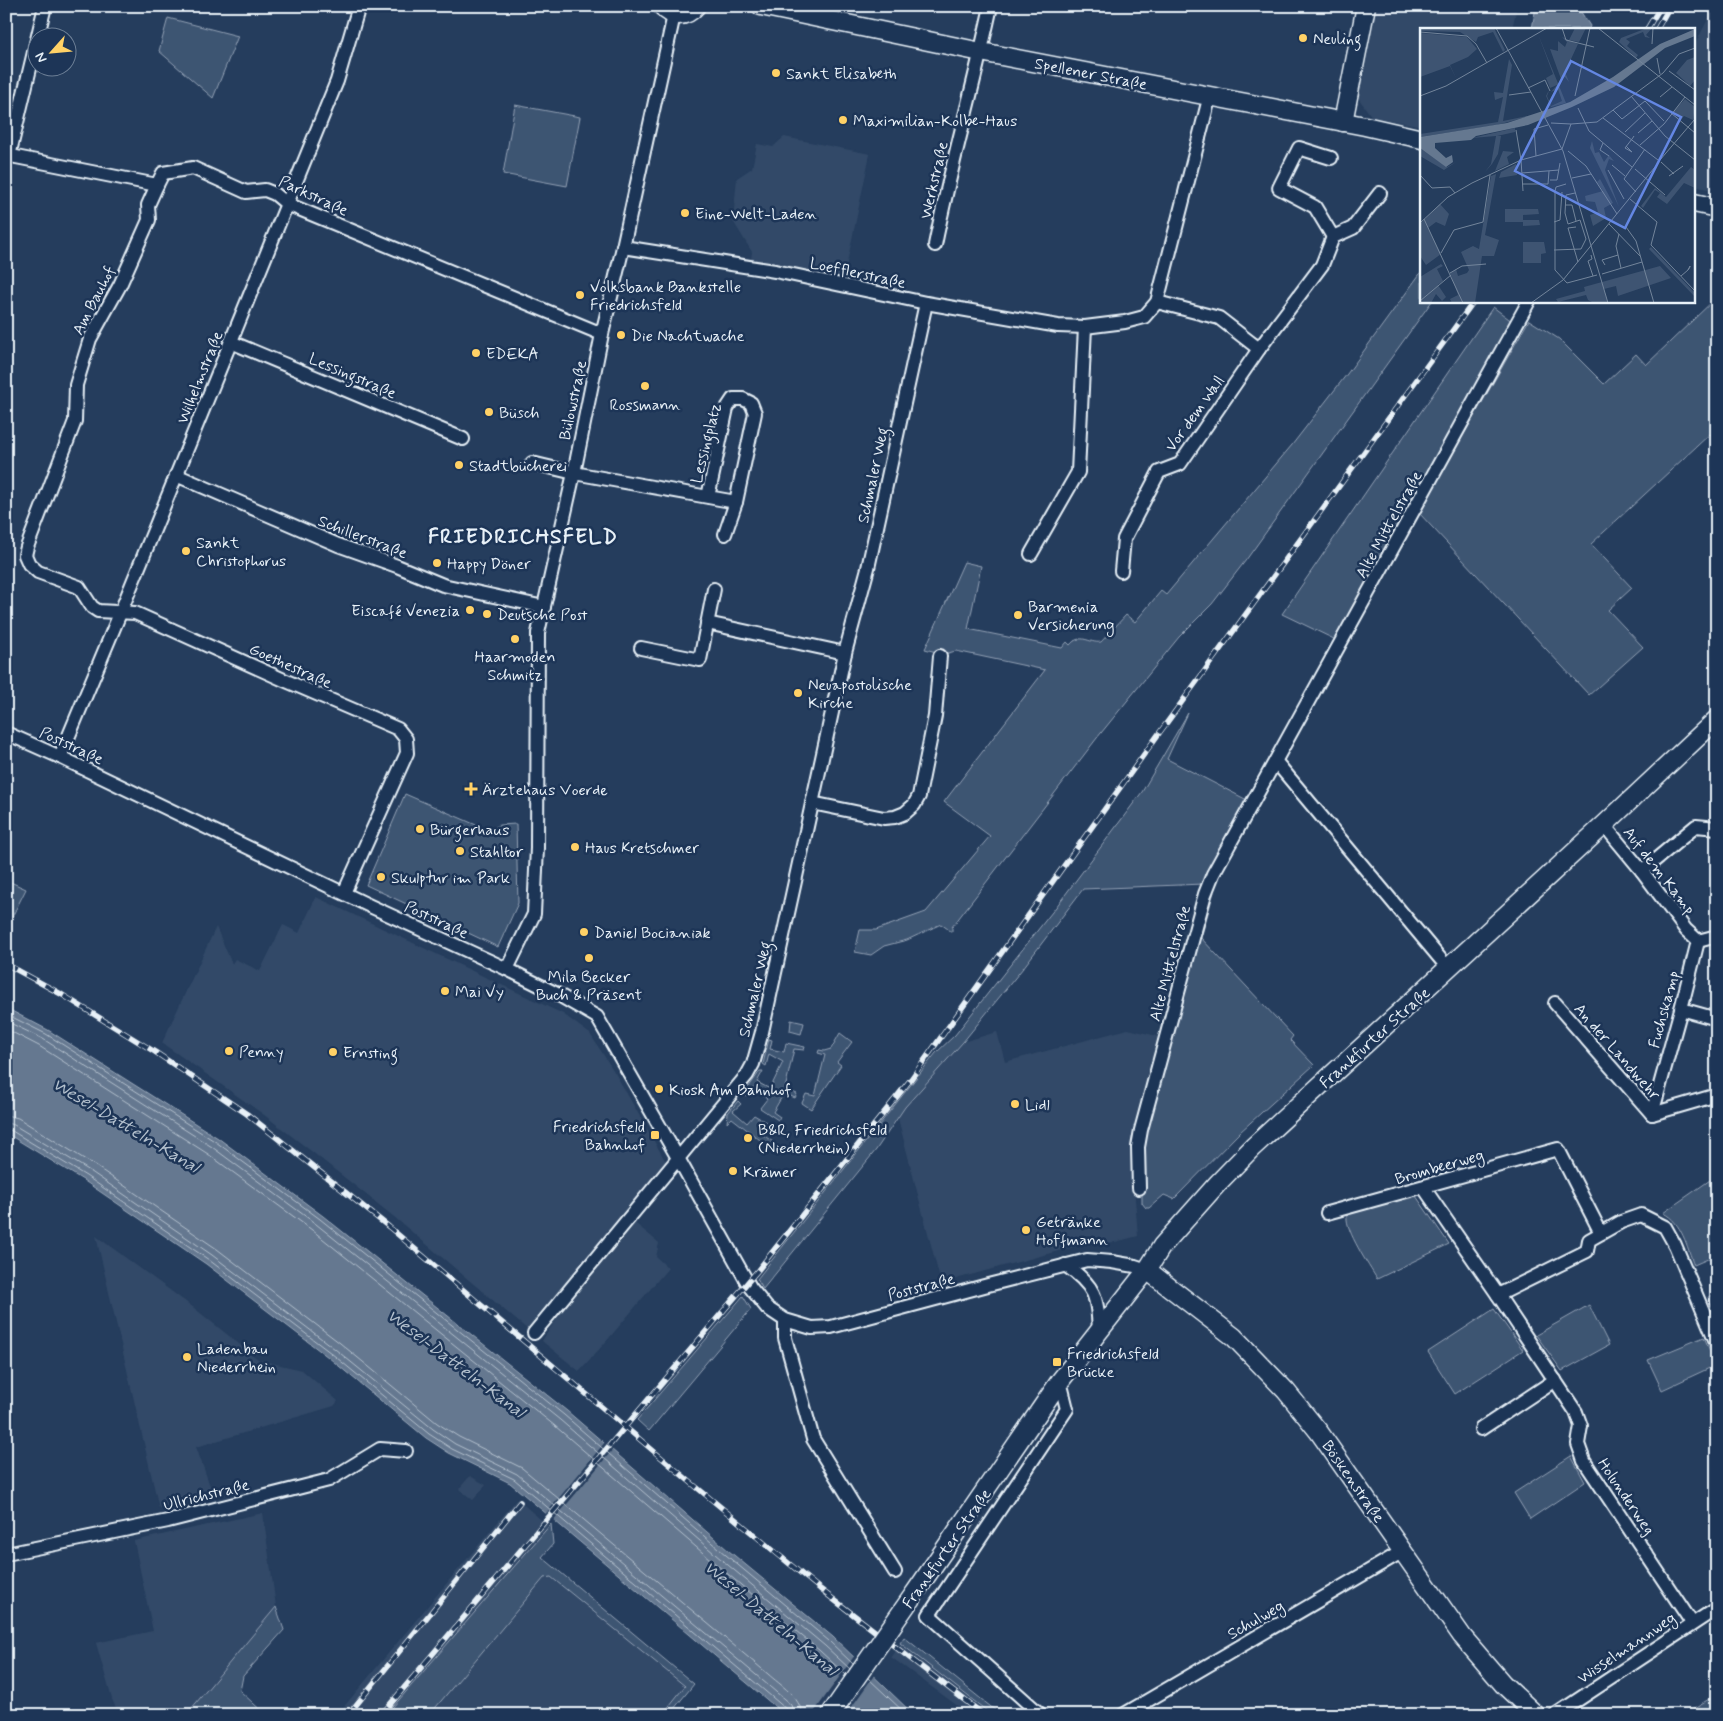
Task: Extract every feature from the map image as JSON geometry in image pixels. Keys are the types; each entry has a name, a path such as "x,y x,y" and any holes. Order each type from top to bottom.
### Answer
{"main road":[{"path":"668,11 686,14 696,6"},
{"name":"Spellener Straße","path":"761,6 981,52 1210,95 1420,139"},
{"path":"1343,122 1366,6"},
{"path":"1696,203 1717,208"},
{"name":"Frankfurter Straße","path":"830,1715 1060,1381 1147,1270 1162,1246 1218,1183 1247,1153 1717,719"},
{"name":"Böskenstraße","path":"1147,1270 1234,1337 1286,1391 1319,1432 1462,1636 1503,1684 1534,1714"}],"street":[{"path":"45,6 8,155 157,185"},
{"name":"Wilhelmstraße","path":"60,757 337,81 359,6"},
{"name":"Werkstraße","path":"935,245 946,189 991,6"},
{"name":"Bülowstraße","path":"506,969 534,914 537,848 538,633 574,473 602,334 624,247 668,11"},
{"path":"1210,95 1157,302 1219,318 1259,349"},
{"path":"1331,158 1299,148 1279,188 1315,207 1333,237 1353,228 1380,193"},
{"name":"Parkstraße","path":"157,185 163,173 193,168 246,192 265,190 275,194 287,204 602,334"},
{"name":"Am Bauhof","path":"27,547 75,421 76,385 90,339 120,286 149,220 148,205 157,185"},
{"name":"Vor dem Wall","path":"1121,571 1124,539 1159,472 1180,464 1259,349 1322,265 1333,237"},
{"name":"Loefflerstraße","path":"624,247 775,271 926,303 1058,326 1085,327 1124,322 1144,317 1157,302"},
{"name":"Alte Mittelstraße","path":"1139,1188 1138,1146 1182,978 1213,874 1528,302"},
{"name":"Schmaler Weg","path":"678,1158 747,1075 753,1064 762,1032 845,653 868,568 926,303"},
{"path":"1031,554 1078,472 1085,327"},
{"name":"Lessingstraße","path":"231,342 463,439"},
{"name":"Lessingplatz","path":"708,497 727,408 733,399 743,399 751,403 755,412 736,502 725,534"},
{"path":"532,463 574,473"},
{"name":"Lessingplatz","path":"574,473 736,502"},
{"name":"Schillerstraße","path":"176,476 338,545 443,584 544,607"},
{"name":"Goethestraße","path":"27,547 25,555 29,564 38,572 78,587 92,607 98,611 134,613 398,729 406,739 406,753 344,894"},
{"path":"641,648 700,660 714,589"},
{"path":"708,623 845,653"},
{"path":"812,803 884,818 895,817 905,813 914,805 926,763 935,716 940,656"},
{"name":"Poststraße","path":"6,733 506,969 557,994 597,1017 750,1287 767,1308 784,1320 812,1328 831,1327 1087,1260 1112,1262 1147,1270"},
{"path":"1276,762 1448,968"},
{"name":"Auf dem Kamp","path":"1604,825 1642,871 1686,930 1698,941"},
{"path":"1642,871 1696,826 1717,828"},
{"path":"1698,941 1717,936"},
{"name":"Fuchskamp","path":"1652,1114 1698,941"},
{"name":"An der Landwehr","path":"1555,1003 1652,1114 1717,1095"},
{"path":"1681,1009 1717,1019"},
{"name":"Brombeerweg","path":"1327,1213 1424,1188 1558,1149 1601,1233"},
{"path":"534,1333 678,1158"},
{"name":"Holunderweg","path":"1424,1188 1576,1412 1581,1426 1578,1444 1584,1461 1692,1623"},
{"path":"1498,1295 1587,1251 1588,1240 1621,1222 1641,1215 1665,1226 1717,1344"},
{"path":"1065,1265 1087,1282 1094,1294 1098,1312 1098,1333"},
{"path":"784,1320 785,1338 813,1439 895,1572"},
{"path":"1481,1429 1555,1380"},
{"name":"Frankfurter Straße","path":"1041,1715 929,1615 1067,1410 1060,1381"},
{"name":"Ullrichstraße","path":"6,1554 168,1521 329,1480 380,1449 406,1451"},
{"name":"Schulweg","path":"1123,1715 1403,1551"},
{"name":"Wisselmannweg","path":"1555,1715 1717,1608"}],"shaded area":[{"path":"1374,6 1517,6 1512,28 1420,28 1420,126 1372,117 1357,96"},
{"path":"1715,6 1717,6 1717,191 1696,186 1696,42"},
{"path":"168,18 238,36 213,98 159,51"},
{"path":"6,103 18,105 6,144"},
{"path":"515,105 580,117 567,186 503,174"},
{"path":"784,137 870,154 844,277 751,260 752,252 733,221 737,178 752,168 757,144 773,147"},
{"path":"1420,274 1420,302 1431,302 1246,560 1212,604 1179,637 1097,738 952,927 952,932 941,924 907,940 884,946 871,955 855,952 860,930 876,930 926,912 990,836 944,802 1045,670 956,651 944,654 925,649 964,562 981,566 968,629 1062,648 1067,642 1070,645 1078,639 1101,642 1126,615 1135,622 1161,591 1166,595 1292,445 1347,374"},
{"path":"1717,297 1717,441 1710,434 1591,544 1632,588 1608,610 1643,647 1589,695 1419,513 1529,320 1559,339 1604,384 1636,354 1646,365"},
{"path":"1493,307 1513,322 1336,640 1282,614"},
{"path":"1188,713 1167,759 1249,801 1203,884 1083,889 1023,968 963,1042 905,1107 876,1150 763,1289 757,1279 936,1053 955,1035 1056,907 1142,792"},
{"path":"405,794 490,831 499,825 516,824 518,903 498,947 366,885"},
{"path":"6,880 26,889 6,929"},
{"path":"1214,892 1201,938 1293,1036 1290,1040 1314,1065 1240,1132 1174,1199 1164,1195 1149,1208 1146,1208 1142,1203 1142,1149 1208,895"},
{"path":"316,897 563,1014 590,1034 615,1073 666,1162 527,1329 393,1216 315,1154 263,1114 162,1043 216,927 232,964 235,959 260,971 283,925 299,933"},
{"path":"791,1020 804,1023 801,1034 790,1031"},
{"path":"1128,1029 1161,1037 1131,1151 1138,1236 1115,1242 1080,1245 941,1283 898,1118 905,1107 963,1042 997,1032 1005,1062"},
{"path":"840,1033 852,1042 837,1062 841,1065 811,1109 802,1103 806,1094 815,1096 825,1055 818,1053 819,1050 831,1049"},
{"path":"769,1039 772,1040 770,1049 784,1052 786,1043 805,1047 804,1050 794,1049 785,1089 797,1094 795,1098 784,1093 773,1112 780,1117 778,1120 760,1108 767,1099 753,1088 746,1096 744,1094 760,1071 763,1071 757,1082 770,1089 783,1062 769,1054 766,1066 763,1064"},
{"path":"738,1101 741,1104 733,1111 747,1123 754,1115 766,1122 759,1132 773,1142 769,1147 732,1118 727,1123 728,1113"},
{"path":"1713,1178 1717,1183 1717,1255 1694,1265 1686,1243 1675,1222 1663,1213"},
{"path":"1416,1196 1449,1244 1377,1279 1354,1239 1347,1222 1347,1216 1352,1212"},
{"path":"636,1215 636,1224 659,1243 656,1257 668,1268 579,1371 542,1341 588,1271"},
{"path":"96,1236 194,1308 259,1360 302,1370 338,1401 334,1406 196,1447 214,1497 159,1508"},
{"path":"1717,1294 1717,1317 1708,1297"},
{"path":"743,1296 751,1309 649,1431 637,1420"},
{"path":"1589,1305 1609,1345 1562,1371 1536,1335"},
{"path":"1494,1309 1523,1350 1455,1394 1428,1352"},
{"path":"1704,1337 1716,1365 1662,1390 1648,1360"},
{"path":"1571,1456 1585,1482 1530,1519 1514,1493"},
{"path":"470,1476 486,1485 473,1500 459,1489"},
{"path":"517,1499 549,1527 386,1715 337,1715"},
{"path":"263,1513 276,1607 186,1715 122,1715 112,1699 96,1643 153,1631 134,1541"},
{"path":"551,1524 553,1544 542,1557 694,1684 669,1715 662,1715 685,1686 551,1577 544,1578 431,1713 432,1715 386,1715"},
{"path":"544,1577 551,1577 685,1686 662,1715 432,1715 430,1713"},
{"path":"276,1607 284,1630 243,1676 240,1691 266,1715 186,1715"},
{"path":"904,1637 1001,1715 992,1715 900,1643"},
{"path":"900,1643 992,1715 970,1715 891,1657"},
{"path":"1717,1695 1717,1715 1683,1715"}],"water":[{"path":"1536,6 1577,6 1590,26 1589,28 1532,28"},
{"name":"Wesel-Datteln-Kanal","path":"6,1008 48,1030 218,1138 323,1216 567,1411 729,1551 833,1637 914,1715 785,1715 510,1483 449,1453 426,1438 328,1357 206,1264 83,1180 6,1133"}],"pier":[{"path":"606,1441 614,1448 552,1522 544,1516"},
{"path":"855,1655 875,1674 846,1715 812,1715"}],"railway":[{"path":"1648,28 1661,6"},
{"path":"1658,28 1670,6"},
{"path":"381,1715 758,1270 911,1079 1160,732 1473,302"},
{"path":"6,964 61,994 155,1052 247,1114 389,1227 689,1481 820,1589 984,1715"},
{"path":"348,1715 520,1502"}],"place":[{"name":"Neuling","path":"1303,38"},
{"name":"Sankt Elisabeth","path":"776,73"},
{"name":"Maximilian-Kolbe-Haus","path":"843,120"},
{"name":"Eine-Welt-Laden","path":"685,213"},
{"name":"Volksbank Bankstelle Friedrichsfeld","path":"580,295"},
{"name":"Die Nachtwache","path":"621,335"},
{"name":"EDEKA","path":"476,353"},
{"name":"Rossmann","path":"645,386"},
{"name":"Büsch","path":"489,412"},
{"name":"Stadtbücherei","path":"459,465"},
{"name":"Sankt Christophorus","path":"186,551"},
{"name":"Happy Döner","path":"437,563"},
{"name":"Eiscafé Venezia","path":"470,610"},
{"name":"Deutsche Post","path":"487,614"},
{"name":"Barmenia Versicherung","path":"1018,615"},
{"name":"Haarmoden Schmitz","path":"515,639"},
{"name":"Neuapostolische Kirche","path":"798,693"},
{"name":"Ärztehaus Voerde","path":"471,789"},
{"name":"Bürgerhaus","path":"420,829"},
{"name":"Haus Kretschmer","path":"575,847"},
{"name":"Stahltor","path":"460,851"},
{"name":"Skulptur im Park","path":"381,877"},
{"name":"Daniel Bocianiak","path":"584,932"},
{"name":"Mila Becker Buch & Präsent","path":"589,958"},
{"name":"Mai Vy","path":"445,991"},
{"name":"Penny","path":"229,1051"},
{"name":"Ernsting","path":"333,1052"},
{"name":"Kiosk Am Bahnhof","path":"659,1089"},
{"name":"Lidl","path":"1015,1104"},
{"name":"Friedrichsfeld Bahnhof","path":"655,1135"},
{"name":"B&R, Friedrichsfeld (Niederrhein)","path":"748,1138"},
{"name":"Krämer","path":"733,1171"},
{"name":"Getränke Hoffmann","path":"1026,1230"},
{"name":"Ladenbau Niederrhein","path":"187,1357"},
{"name":"Friedrichsfeld Brücke","path":"1057,1362"}],"district":[{"name":"FRIEDRICHSFELD","path":"523,536"}]}
